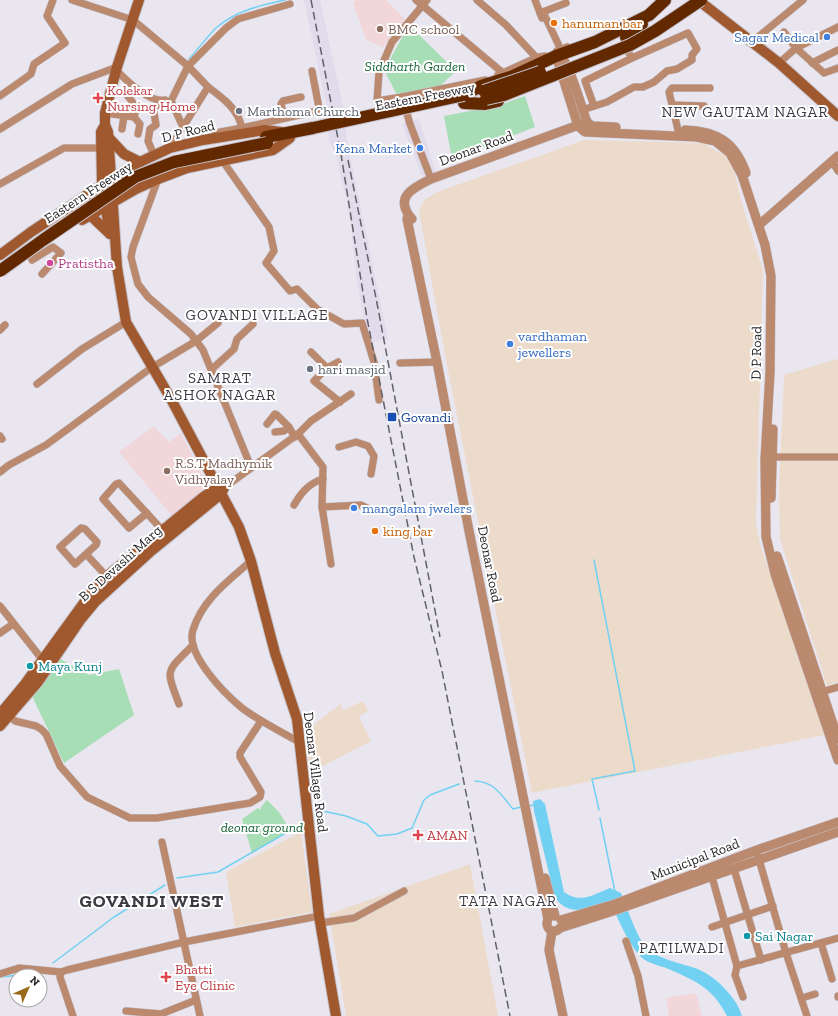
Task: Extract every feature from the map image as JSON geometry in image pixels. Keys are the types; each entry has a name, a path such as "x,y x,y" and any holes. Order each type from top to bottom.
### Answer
{"highway":[{"path":"464,99 481,86 512,76 557,54 595,42 649,15 666,0"},
{"name":"Eastern Freeway","path":"485,95 626,37 675,0"},
{"name":"Eastern Freeway","path":"0,271 135,177 174,162 289,135 485,95 504,95 630,51 704,0"},
{"path":"464,99 485,104 514,96 630,51"},
{"name":"Eastern Freeway","path":"0,262 40,232 124,178 156,162 172,156 267,140"}],"main road":[{"path":"107,182 109,138 105,125 105,113 116,68 139,0"},
{"path":"704,0 781,60 838,116"},
{"path":"808,85 838,109"},
{"path":"105,125 101,132 101,148 110,204 112,233"},
{"name":"D P Road","path":"0,255 37,228 107,182 140,162 170,148 204,140 265,130 289,135"},
{"path":"0,277 44,249 90,215 136,189 187,168 273,150 289,135"},
{"path":"109,138 124,154 140,162"},
{"path":"112,233 120,209 136,189"},
{"path":"90,215 112,233"},
{"name":"Deonar Village Road","path":"112,233 126,322 221,489 239,527 251,561 275,653 297,719 319,919 336,1016"},
{"name":"B S Devashi Marg","path":"0,726 4,714 81,619 110,580 204,501 221,489"}],"street":[{"path":"0,96 31,74 34,64 65,43 47,16 53,0"},
{"path":"72,0 133,20 171,54 187,65 208,87 224,99 236,113 242,128"},
{"path":"416,0 424,3 503,73"},
{"path":"477,0 506,25 534,55"},
{"path":"535,0 542,12 557,54 582,110 582,124"},
{"path":"754,40 803,0"},
{"path":"424,3 392,42 379,72 377,101 490,79 538,57 557,54 579,43"},
{"path":"542,12 566,3"},
{"path":"0,129 72,84 116,68 136,89 158,100 165,100 169,98 187,65 226,28 238,19 290,4"},
{"path":"781,60 796,48 838,27"},
{"path":"784,32 796,48 824,73 838,68"},
{"path":"582,110 607,102 634,87 643,87 654,82 667,71 677,69 692,60 692,56 697,49 688,33 630,51 585,81 594,106"},
{"path":"812,63 838,50"},
{"path":"154,155 148,141 150,129 156,125 153,107 171,100 187,65"},
{"path":"204,140 210,134 317,111 319,108 312,71"},
{"path":"566,75 582,124"},
{"path":"170,148 208,87"},
{"path":"678,130 669,92 672,88 710,88"},
{"path":"124,92 134,103 134,117"},
{"path":"284,118 281,104 283,101 301,97"},
{"path":"402,97 410,124 431,179"},
{"path":"171,100 183,127"},
{"path":"673,105 704,106"},
{"path":"105,113 134,117 140,124 138,134"},
{"path":"122,129 124,116"},
{"name":"D P Road","path":"582,124 585,132 663,132 678,130 708,132 716,135 732,147 741,159 776,277 768,528"},
{"name":"Deonar Road","path":"563,1016 549,950 555,923 547,898 522,786 431,320 412,233 407,219 408,215 405,197 411,189 431,179 582,124"},
{"name":"D P Road","path":"663,132 715,141 730,153 742,175 761,223"},
{"path":"0,184 64,148 101,148"},
{"path":"761,223 835,159 838,171"},
{"path":"222,160 269,227 274,251 266,263 290,291 297,289 317,309 344,324 362,323 374,362 379,400"},
{"path":"158,179 131,257 138,284 148,297 191,334 208,358 251,467"},
{"path":"32,260 44,249 56,247 61,253 42,274"},
{"name":"Deonar Road","path":"431,320 437,362 457,456"},
{"path":"37,384 82,349 126,322"},
{"path":"0,472 9,465 46,445 151,368 196,341 218,323"},
{"path":"212,369 234,349 237,339 253,324"},
{"path":"311,352 327,368"},
{"path":"338,362 327,368 314,381 340,402"},
{"path":"400,363 437,362"},
{"name":"B S Devashi Marg","path":"221,489 297,436 311,421 351,394"},
{"path":"267,424 275,414 289,426 323,467 322,507 331,564"},
{"path":"287,442 277,432 285,430 289,426"},
{"name":"D P Road","path":"770,438 772,457 768,528 766,537 818,693 838,760"},
{"path":"339,447 356,442 368,446 374,456 371,474"},
{"path":"772,457 838,457"},
{"path":"294,505 306,488 314,482 323,479"},
{"path":"147,513 129,528 103,499 116,484 120,483 166,533"},
{"path":"322,507 361,505 369,509"},
{"path":"83,528 97,542 96,546 86,554 75,564 60,547 83,528"},
{"path":"86,554 110,580"},
{"path":"251,561 216,591 200,614 192,632 193,644 199,659 216,683 241,707 261,721 299,742"},
{"path":"0,606 45,664"},
{"path":"0,633 13,624"},
{"path":"179,704 168,676 170,669 193,644"},
{"path":"818,693 838,687"},
{"name":"D P Road","path":"818,693 838,738"},
{"path":"4,714 15,721 36,726 41,729 46,734 60,766 86,797 130,818 156,818 250,803 260,797 261,792 240,757 240,753 261,721"},
{"name":"Municipal Road","path":"555,923 613,908 758,855 838,822"},
{"name":"Municipal Road","path":"629,902 712,877 734,868 758,855 838,832"},
{"path":"162,842 200,1016"},
{"path":"758,855 786,953 807,1016"},
{"path":"734,868 761,960"},
{"path":"712,877 737,966 735,975 743,997"},
{"path":"0,974 19,968 61,972 184,942 319,919 354,918 404,891"},
{"path":"712,927 773,906"},
{"path":"737,966 838,938"},
{"path":"626,941 638,976 646,1016"},
{"path":"821,943 832,979"},
{"path":"61,972 60,977 73,1016"},
{"path":"802,998 815,994"},
{"path":"126,1011 161,1014 196,1000"}],"shaded area":[{"path":"304,0 320,0 344,110 347,141 388,339 368,343 356,275 350,217 337,158 329,140 327,108"},
{"name":"BMC school","path":"356,0 386,0 405,19 383,47 366,40 353,3"},
{"name":"Kena Market","path":"419,119 436,173 422,176 402,124"},
{"path":"584,140 703,143 731,159 743,207 763,270 756,522 760,544 825,735 532,793 445,355 419,211 424,200 437,192"},
{"path":"838,359 838,682 827,686 780,539 779,493 784,375"},
{"name":"R.S.T Madhymik Vidhyalay","path":"154,426 169,442 181,433 209,489 173,517 119,452"},
{"path":"363,701 368,710 359,717 371,741 311,772 304,732 341,704 343,710"},
{"path":"301,832 312,912 235,927 226,872"},
{"path":"470,864 498,1016 346,1016 329,914"},
{"path":"696,993 702,1016 669,1016 666,998"}],"green space":[{"name":"Siddharth Garden","path":"409,25 456,71 440,86 397,95 384,70"},
{"path":"525,96 535,127 452,159 444,116 500,105"},
{"path":"55,656 89,675 119,669 134,715 64,763 32,696"},
{"name":"deonar ground","path":"267,800 279,812 290,830 252,853 242,819 258,808 261,810 261,807"}],"water":[{"path":"540,799 545,804 564,892 570,896 581,898 592,896 610,888 621,893 637,933 648,949 669,960 700,970 713,978 726,989 736,1002 742,1016 727,1016 716,999 704,987 681,974 648,962 640,956 625,934 610,902 587,909 574,910 567,908 555,898 534,811 533,801"}],"waterway":[{"path":"189,59 216,28 231,17 258,7 285,0"},
{"path":"594,560 635,771 592,779 599,810"},
{"path":"475,781 482,782 493,787 501,794 513,809 521,807"},
{"path":"311,818 323,811 346,816 367,824 378,836 397,834 412,828 424,800 430,795 459,784"},
{"path":"530,806 536,804"},
{"path":"600,818 615,892"},
{"path":"177,878 218,872 298,826"},
{"path":"53,963 114,917 165,885"},
{"path":"2,977 8,976"}],"railway":[{"path":"311,0 341,154 367,318 414,557 442,671 510,1016"},
{"path":"348,160 376,298 440,637"}],"place":[{"name":"hanuman bar","path":"554,23"},
{"name":"BMC school","path":"380,29"},
{"name":"Sagar Medical","path":"827,37"},
{"name":"Kolekar Nursing Home","path":"98,98"},
{"name":"Marthoma Church","path":"239,111"},
{"name":"Kena Market","path":"420,148"},
{"name":"Pratistha","path":"50,263"},
{"name":"vardhaman jewellers","path":"510,344"},
{"name":"hari masjid","path":"310,369"},
{"name":"Govandi","path":"392,417"},
{"name":"R.S.T Madhymik Vidhyalay","path":"167,471"},
{"name":"mangalam jwelers","path":"354,508"},
{"name":"king bar","path":"375,531"},
{"name":"Maya Kunj","path":"30,666"},
{"name":"AMAN","path":"418,835"},
{"name":"Sai Nagar","path":"747,936"},
{"name":"Bhatti Eye Clinic","path":"166,977"}],"district":[{"name":"NEW GAUTAM NAGAR","path":"745,112"},
{"name":"GOVANDI VILLAGE","path":"257,315"},
{"name":"SAMRAT ASHOK NAGAR","path":"220,386"},
{"name":"GOVANDI WEST","path":"152,901"},
{"name":"TATA NAGAR","path":"508,901"},
{"name":"PATILWADI","path":"682,948"}]}
